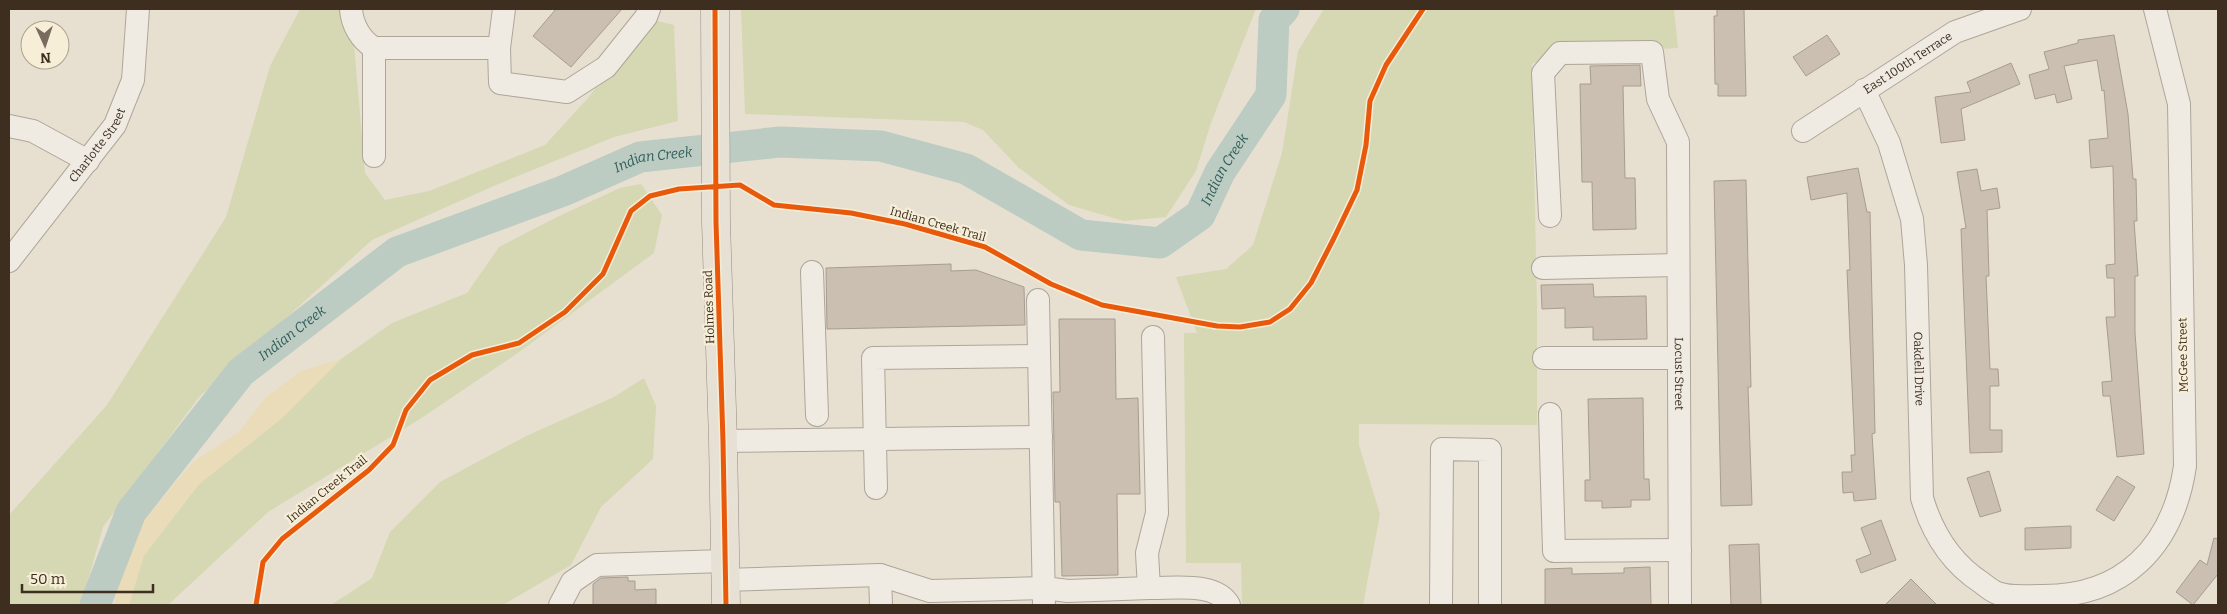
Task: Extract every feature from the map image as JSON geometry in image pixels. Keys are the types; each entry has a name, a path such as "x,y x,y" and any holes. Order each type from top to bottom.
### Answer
{"main road":[{"name":"Holmes Road","path":"715,9 716,222 723,441 725,582"}],"street":[{"name":"Charlotte Street","path":"9,261 88,162 114,125 133,80 138,9"},
{"path":"351,9 356,27 367,44 374,48 499,48"},
{"path":"504,9 499,48 500,83 567,92 606,67 646,17 649,9"},
{"name":"East 100th Terrace","path":"1803,130 1955,32 2020,9"},
{"name":"McGee Street","path":"2019,601 2066,597 2119,577 2141,561 2160,540 2181,492 2185,466 2179,104 2155,9"},
{"path":"374,48 374,156"},
{"name":"Locust Street","path":"1550,216 1543,73 1560,53 1652,52 1658,99 1678,142 1680,605"},
{"name":"Oakdell Drive","path":"1864,90 1889,143 1912,219 1916,265 1922,498 1926,512 1942,545 1967,573 1998,594 2019,601"},
{"path":"9,126 33,131 88,162"},
{"path":"1543,268 1678,265"},
{"path":"812,272 817,414"},
{"path":"1038,300 1044,597"},
{"path":"1149,588 1148,553 1158,513 1153,337"},
{"path":"876,488 873,358 1040,356"},
{"path":"1544,358 1679,358"},
{"path":"1550,414 1554,551 1680,550"},
{"path":"723,441 1041,437"},
{"path":"1441,605 1442,449 1490,450 1490,605"},
{"path":"560,605 572,582 597,565 725,582 880,575 930,598 1044,597 1068,592 1149,588 1208,590 1221,595 1229,605"},
{"path":"880,575 881,605"}],"green space":[{"path":"300,9 351,9 365,173 385,200 429,191 545,145 588,98 633,38 653,20 674,25 678,121 614,137 496,185 372,240 199,397 103,527 81,605 9,605 9,515 107,405 226,217 270,66"},
{"path":"741,9 1256,9 1211,123 1196,171 1166,217 1124,221 1069,205 1019,168 983,130 964,122 745,114"},
{"path":"1324,9 1674,9 1678,48 1550,55 1532,64 1537,307 1537,425 1359,424 1359,445 1380,514 1363,605 1242,605 1241,563 1186,563 1184,333 1197,333 1176,277 1226,269 1253,245 1282,153 1298,51"},
{"path":"641,184 662,215 654,253 515,355 420,419 268,512 168,605 129,605 143,556 199,484 282,418 341,359 392,323 467,293 499,247 559,216 620,188"},
{"path":"644,378 656,406 653,459 601,507 571,565 503,605 331,605 372,578 390,532 440,482 526,436 614,397"}],"sand":[{"path":"341,359 282,418 199,484 144,556 129,605 114,605 119,581 143,521 193,462 239,432 265,398 301,371"}],"building":[{"path":"556,9 622,9 571,67 533,36"},
{"path":"1717,9 1744,9 1746,96 1718,96 1718,84 1715,84 1714,16 1717,16"},
{"path":"1827,35 1840,54 1806,76 1793,57"},
{"path":"2114,35 2128,114 2133,179 2136,179 2137,221 2134,221 2138,276 2135,276 2135,333 2144,454 2117,457 2110,396 2103,396 2102,382 2112,381 2106,317 2115,317 2114,278 2107,278 2106,265 2115,264 2113,166 2091,168 2089,140 2108,138 2104,90 2102,91 2097,60 2064,66 2072,99 2057,103 2055,94 2035,99 2029,75 2049,69 2044,52 2078,43 2078,40"},
{"path":"2011,63 2020,84 1961,109 1965,140 1941,143 1935,97 1971,92 1967,82"},
{"path":"1640,65 1641,86 1623,86 1625,178 1635,178 1636,229 1593,230 1592,182 1582,182 1580,84 1591,84 1590,66"},
{"path":"1858,168 1867,212 1870,212 1875,433 1872,434 1876,499 1854,501 1853,492 1843,493 1842,472 1852,472 1851,455 1855,455 1847,270 1850,270 1847,193 1811,200 1807,177"},
{"path":"1977,169 1981,191 1997,188 2000,208 1987,210 1989,276 1986,276 1990,369 1998,369 1999,386 1990,386 1990,430 2002,430 2002,452 1970,453 1961,229 1966,228 1957,172"},
{"path":"1746,180 1751,387 1748,387 1752,505 1721,506 1714,181"},
{"path":"951,264 951,271 976,270 1024,287 1025,325 827,329 826,268"},
{"path":"1593,284 1594,297 1646,296 1647,339 1593,340 1593,327 1565,328 1565,308 1542,309 1541,285"},
{"path":"1059,319 1115,319 1116,399 1138,398 1140,494 1117,494 1118,575 1062,576 1060,502 1055,502 1053,392 1060,392"},
{"path":"1643,398 1644,479 1649,479 1650,500 1631,500 1631,507 1602,508 1602,501 1585,501 1585,480 1590,480 1588,399"},
{"path":"1989,471 2001,511 1980,517 1967,478"},
{"path":"2117,476 2135,487 2114,521 2096,510"},
{"path":"1881,520 1896,560 1861,573 1856,560 1871,554 1861,528"},
{"path":"2071,526 2071,548 2025,550 2025,528"},
{"path":"2214,538 2218,539 2218,574 2193,605 2176,592 2200,560 2207,565"},
{"path":"1759,544 1761,605 1731,605 1729,545"},
{"path":"1650,567 1651,605 1545,605 1545,569 1572,568 1572,574 1624,573 1624,568"},
{"path":"628,577 628,581 635,581 635,590 656,589 656,605 593,605 593,584 601,578"},
{"path":"1911,579 1937,605 1885,605"}],"waterway":[{"name":"Indian Creek","path":"95,605 131,512 241,372 397,252 563,191 640,157 780,142 881,146 966,169 1081,235 1160,243 1200,215 1220,172 1271,95 1274,20 1284,9"}],"cycle path":[{"path":"715,9 716,222 726,605"},
{"name":"Indian Creek Trail","path":"256,605 263,562 282,539 369,470 393,445 406,410 430,380 472,355 519,343 565,312 603,274 631,211 650,196 679,189 740,185 774,205 851,213 905,224 985,247 1051,284 1102,305 1217,326 1240,327 1270,322 1290,309 1311,283 1334,238 1357,190 1366,145 1370,101 1386,65 1423,9"}]}
